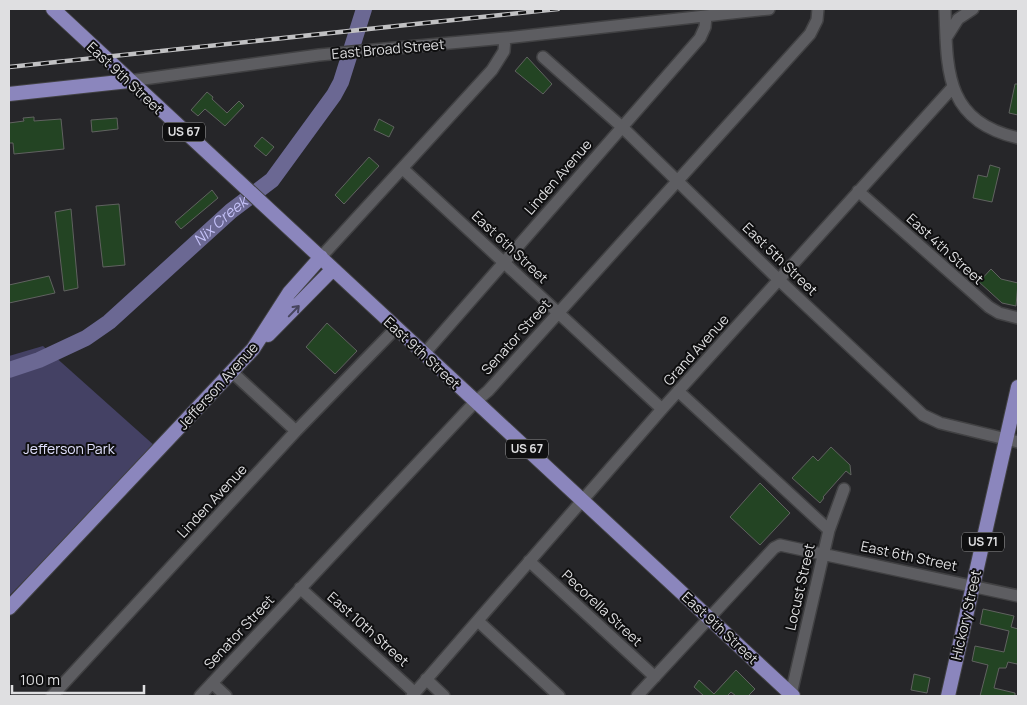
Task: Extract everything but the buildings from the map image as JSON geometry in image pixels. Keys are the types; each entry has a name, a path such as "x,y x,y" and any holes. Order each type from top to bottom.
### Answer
{"main road":[{"name":"East 9th Street","path":"53,9 793,695"},
{"name":"East Broad Street","path":"9,94 129,81"},
{"name":"Jefferson Avenue","path":"14,604 258,344 289,293 321,258"},
{"path":"258,344 287,318 333,269"},
{"name":"Hickory Street","path":"948,696 973,585 1012,440 1018,387"}],"street":[{"name":"East Broad Street","path":"129,81 319,55 505,38 769,9"},
{"name":"Senator Street","path":"200,696 475,402 488,392 810,34 817,20 818,9"},
{"path":"945,9 948,68 953,87 962,104 979,121 996,132 1018,138"},
{"path":"946,38 958,19 973,9"},
{"name":"Linden Avenue","path":"424,354 503,261 700,38 705,27 706,16"},
{"name":"Jefferson Avenue","path":"321,258 492,70 504,51 505,38"},
{"name":"East 5th Street","path":"543,57 622,127 779,280 928,419 1012,440"},
{"name":"Grand Avenue","path":"414,695 528,561 662,409 953,87"},
{"name":"East 6th Street","path":"403,169 662,409"},
{"name":"East 4th Street","path":"858,191 988,307 999,313 1018,318"},
{"name":"Linden Avenue","path":"52,696 296,432 396,328"},
{"path":"232,372 296,432"},
{"path":"678,391 829,530"},
{"name":"Locust Street","path":"793,695 829,530 844,489"},
{"name":"East 6th Street","path":"709,618 774,548 780,545 1018,596"},
{"name":"Pecorella Street","path":"528,561 655,677"},
{"name":"East 10th Street","path":"300,588 414,695"},
{"path":"9,613 14,604"},
{"path":"637,696 709,618"},
{"path":"478,621 559,696"},
{"path":"426,680 444,696"},
{"path":"212,683 226,696"}],"green space":[{"name":"Jefferson Park","path":"43,346 156,447 9,596 9,356"}],"waterway":[{"name":"Nix Creek","path":"9,370 39,360 86,338 109,322 231,211 272,180 334,95 341,82 364,9"}],"railway":[{"path":"9,67 558,9"}]}
